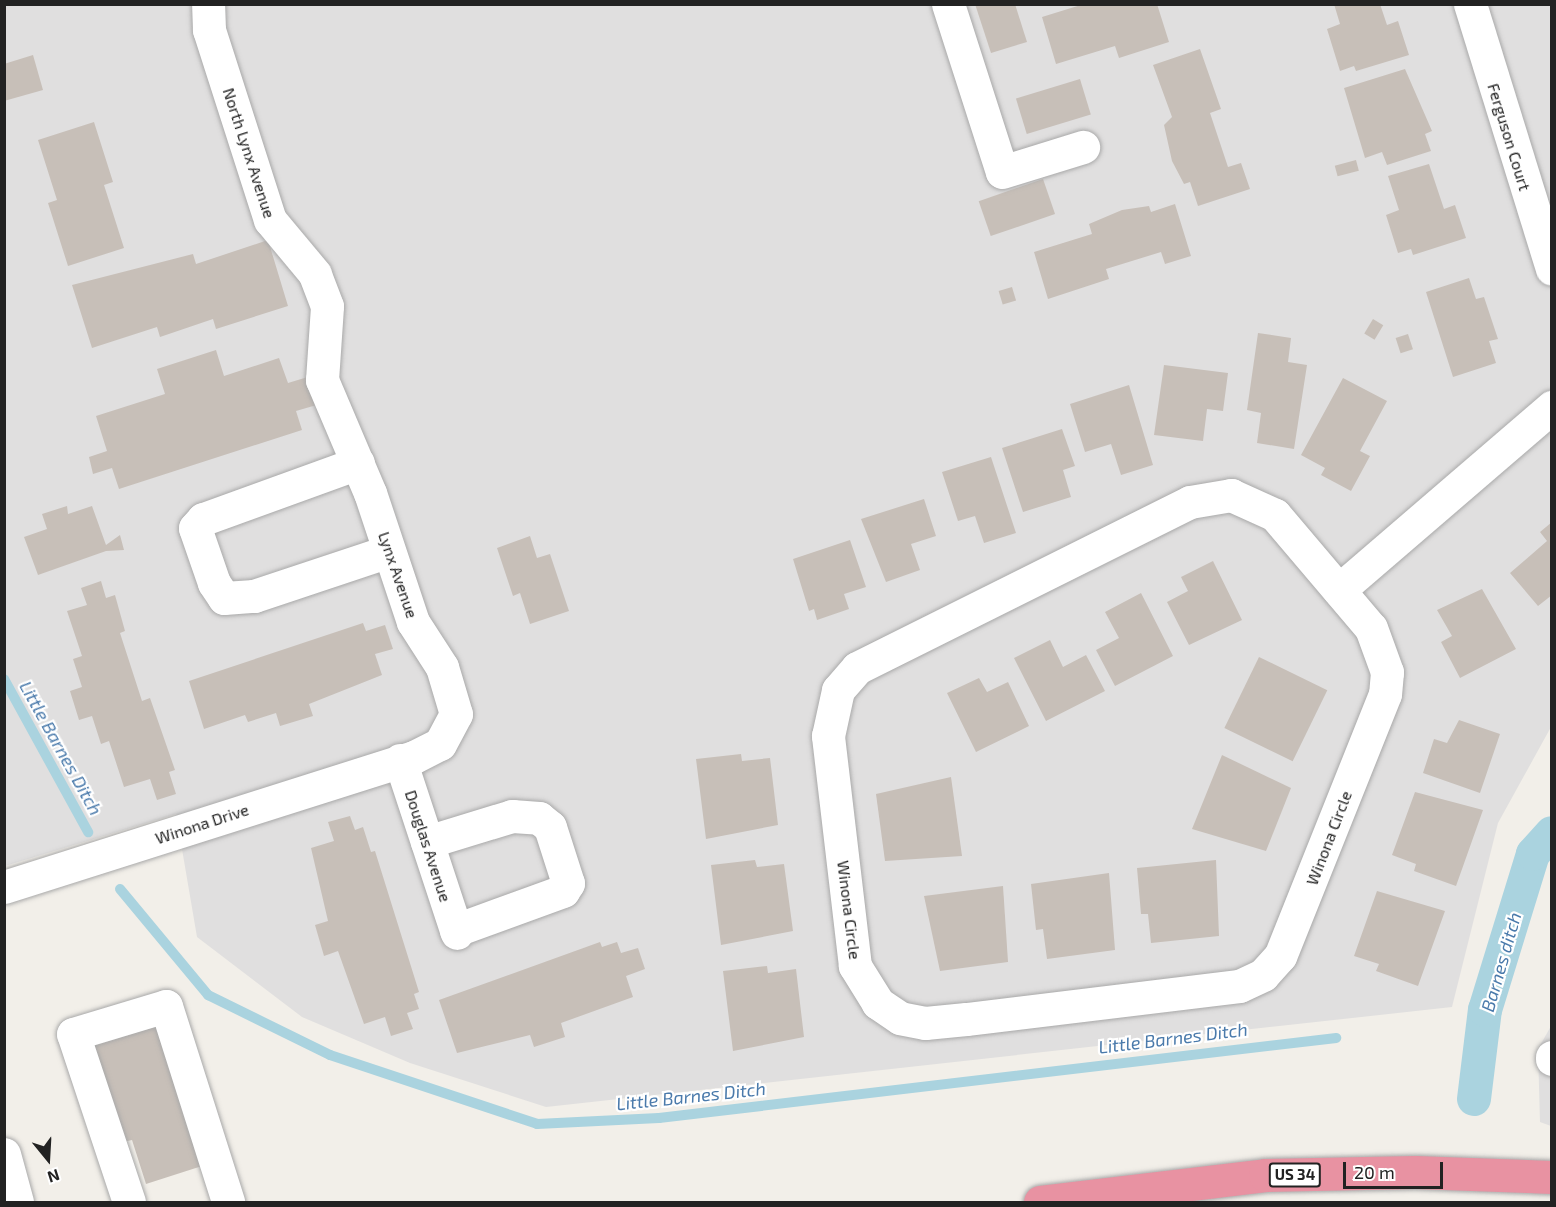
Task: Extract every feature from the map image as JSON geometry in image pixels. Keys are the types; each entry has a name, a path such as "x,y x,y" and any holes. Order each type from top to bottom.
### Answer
{"highway":[{"name":"US 34","path":"1040,1203 1265,1175 1415,1172 1551,1177"}],"street":[{"name":"North Lynx Avenue","path":"208,4 209,30 270,220 315,274 327,306 322,380 370,493"},
{"path":"948,4 1002,172 1083,147"},
{"name":"Ferguson Court","path":"1470,4 1551,269"},
{"path":"1339,590 1551,407"},
{"path":"357,464 203,519 195,528 214,583 224,598 254,596 389,551"},
{"name":"Lynx Avenue","path":"370,493 413,622 442,667 456,714 440,744 400,760"},
{"name":"Winona Circle","path":"1231,495 1275,514 1339,590 1382,649 1385,694 1288,943 1263,975 1239,986 925,1023 900,1018 878,1004 855,966 828,736 838,690 857,668 1203,498 1231,495"},
{"name":"Douglas Avenue","path":"400,760 427,842 457,931 563,891 568,883 550,827 539,818 512,816 427,842"},
{"name":"Winona Drive","path":"4,887 400,760"},
{"path":"129,1203 73,1034 166,1006 228,1203"},
{"path":"4,1154 17,1203"}],"shaded area":[{"path":"5,5 1551,5 1551,727 1498,823 1452,1007 546,1107 410,1063 302,1017 197,937 176,814 5,866"},
{"path":"1551,1026 1551,1126 1540,1122 1538,1049"}],"building":[{"path":"975,4 1015,4 1027,42 991,53"},
{"path":"1084,4 1157,4 1169,42 1119,58 1115,46 1056,64 1042,17"},
{"path":"1334,4 1380,4 1387,25 1398,21 1409,55 1356,71 1354,66 1340,71 1327,29 1340,24"},
{"path":"1200,49 1221,109 1210,113 1228,167 1241,163 1250,189 1198,206 1190,182 1184,184 1172,161 1164,125 1172,117 1153,65"},
{"path":"33,55 43,90 4,101 4,64"},
{"path":"1405,69 1432,131 1425,134 1431,151 1387,165 1382,152 1365,158 1344,88"},
{"path":"1080,79 1091,114 1027,134 1016,99"},
{"path":"94,122 113,182 104,185 124,248 68,266 48,203 57,200 38,140"},
{"path":"1356,160 1359,171 1338,176 1335,166"},
{"path":"1429,164 1444,209 1455,205 1466,238 1413,255 1411,249 1398,253 1386,215 1399,210 1388,176"},
{"path":"1043,179 1055,214 991,236 979,201"},
{"path":"1175,204 1191,256 1165,264 1161,252 1106,269 1109,279 1048,299 1034,252 1092,234 1089,224 1122,210 1149,206 1151,212"},
{"path":"268,240 288,306 216,329 213,319 160,337 157,327 92,348 72,285 193,254 196,264"},
{"path":"1469,278 1476,299 1484,297 1498,339 1489,341 1496,363 1453,377 1426,292"},
{"path":"1012,287 1016,300 1003,304 999,291"},
{"path":"1373,319 1383,325 1375,340 1364,334"},
{"path":"1258,333 1291,338 1288,362 1307,365 1294,449 1257,443 1261,413 1247,410"},
{"path":"1408,334 1413,349 1401,353 1396,338"},
{"path":"216,350 224,376 279,358 288,383 311,376 320,404 296,411 302,430 119,489 112,468 93,474 89,457 107,451 96,416 165,394 157,369"},
{"path":"1164,365 1228,373 1223,411 1207,409 1203,441 1154,435"},
{"path":"1343,378 1387,401 1360,451 1370,456 1351,491 1321,475 1325,468 1301,455"},
{"path":"1129,385 1153,465 1121,475 1111,444 1085,452 1070,404"},
{"path":"1062,429 1075,466 1063,470 1071,497 1023,512 1002,448"},
{"path":"991,457 1016,533 984,543 975,516 958,521 942,472"},
{"path":"924,499 936,536 911,544 920,570 886,582 861,519"},
{"path":"67,506 68,514 92,506 106,545 120,535 124,550 106,551 38,575 24,537 47,529 42,514"},
{"path":"1552,522 1552,595 1538,606 1510,573 1547,541 1540,532"},
{"path":"530,536 537,558 550,554 569,611 530,624 520,593 513,596 497,548"},
{"path":"850,540 866,587 844,594 849,609 817,620 814,609 809,611 793,559"},
{"path":"1213,561 1242,620 1189,645 1167,602 1188,591 1181,577"},
{"path":"101,581 106,598 115,595 125,631 120,633 142,701 150,698 175,770 169,772 176,794 157,800 150,779 124,787 109,741 101,744 92,716 79,720 70,691 82,687 73,659 82,656 67,611 87,605 81,588"},
{"path":"1482,589 1516,649 1460,678 1441,642 1452,636 1437,610"},
{"path":"1141,593 1173,656 1115,686 1096,650 1119,638 1105,612"},
{"path":"363,623 366,631 385,625 393,649 375,654 382,675 309,704 313,716 280,726 276,713 248,722 245,715 204,729 189,681"},
{"path":"1050,640 1063,667 1086,655 1105,691 1046,721 1014,658"},
{"path":"1259,657 1327,690 1293,761 1224,728"},
{"path":"979,678 987,692 1008,682 1029,726 976,752 947,693"},
{"path":"1459,720 1500,734 1480,793 1423,773 1434,739 1447,743"},
{"path":"741,754 742,761 770,758 778,825 706,839 696,759"},
{"path":"1222,755 1291,788 1266,851 1192,829"},
{"path":"951,777 962,856 885,861 876,794"},
{"path":"1415,792 1483,810 1456,886 1414,871 1416,864 1392,855"},
{"path":"350,816 355,830 363,827 371,852 375,851 419,992 414,994 419,1009 407,1013 413,1029 391,1036 385,1017 364,1024 338,951 324,956 315,925 328,921 311,848 334,841 328,822"},
{"path":"755,860 757,867 784,864 793,931 721,945 711,865"},
{"path":"1216,860 1219,936 1151,943 1148,914 1141,914 1137,868"},
{"path":"1109,873 1115,950 1047,959 1043,929 1036,930 1031,884"},
{"path":"1003,886 1008,962 940,971 924,896"},
{"path":"1377,891 1445,911 1418,986 1376,971 1379,964 1354,956"},
{"path":"600,942 602,947 617,942 621,953 638,948 645,969 626,976 633,997 561,1023 565,1037 534,1047 530,1035 457,1053 439,1000"},
{"path":"767,966 768,973 796,969 804,1037 733,1051 723,971"},
{"path":"157,1026 202,1166 146,1184 132,1140 123,1142 90,1047"}],"waterway":[{"name":"Little Barnes Ditch","path":"4,679 88,832"},
{"name":"Barnes ditch","path":"1474,1099 1485,1010 1533,854 1552,833"},
{"name":"Little Barnes Ditch","path":"120,889 208,995 330,1055 537,1124 659,1118 1336,1038"}]}
